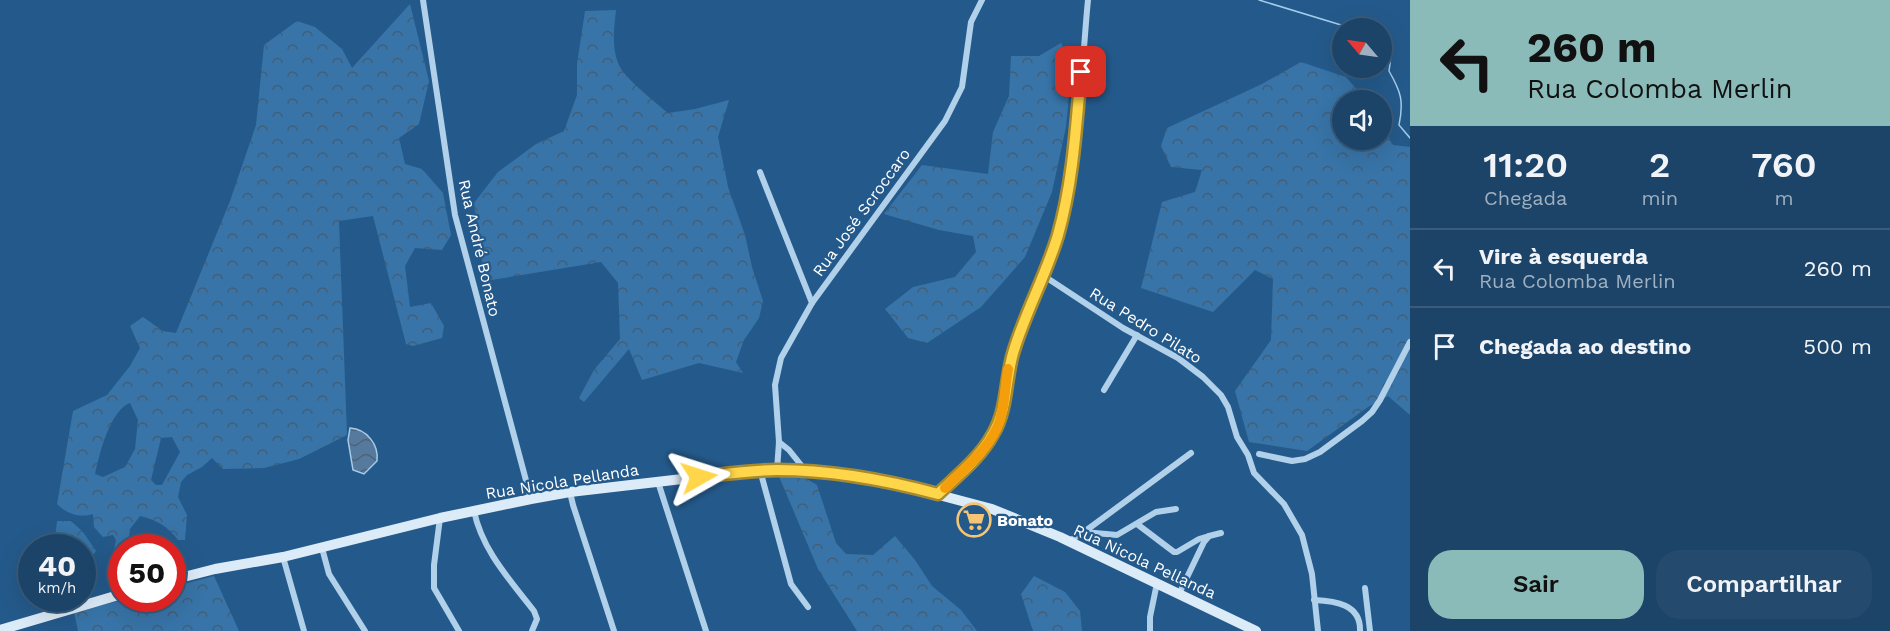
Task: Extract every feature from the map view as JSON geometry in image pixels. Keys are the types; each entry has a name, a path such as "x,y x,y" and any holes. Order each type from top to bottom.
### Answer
{"main road":[{"name":"Rua Nicola Pellanda","path":"186,576 283,557 440,518 570,492 760,470 805,471 859,477 938,494 992,509 1069,542 1256,631"},
{"path":"0,630 108,598"}],"street":[{"name":"Rua André Bonato","path":"423,0 455,215 531,499"},
{"name":"Rua José Scroccaro","path":"777,470 779,442 775,385 781,358 812,303 945,121 962,87 971,22 982,0"},
{"path":"938,494 976,458 997,426 1014,349 1044,276 1061,225 1070,182 1088,0"},
{"path":"760,172 812,303"},
{"name":"Rua Pedro Pilato","path":"1044,276 1195,370 1225,400 1237,437 1248,454 1254,473 1284,504 1302,535 1309,555 1318,631"},
{"path":"1104,390 1137,335"},
{"path":"1259,454 1299,461 1320,452 1345,434 1375,408 1410,342"},
{"path":"779,442 789,450 805,471"},
{"path":"1069,542 1191,453"},
{"path":"760,470 791,584 808,607"},
{"path":"658,482 706,631"},
{"path":"570,492 614,631"},
{"path":"1084,532 1117,535 1156,512 1176,509"},
{"path":"474,511 483,541 534,611 537,618 532,631"},
{"path":"440,518 434,565 434,588 459,631"},
{"path":"1137,524 1173,552 1221,533"},
{"path":"1179,594 1199,550 1209,536"},
{"path":"322,548 329,574 365,631"},
{"path":"283,557 304,631"},
{"path":"1150,631 1150,617 1157,583"},
{"path":"1365,588 1370,631"},
{"path":"1314,600 1336,602 1348,606 1357,617 1360,631"}],"green space":[{"path":"410,4 429,81 419,124 399,138 405,164 422,169 443,193 451,235 442,250 415,248 405,266 410,307 431,303 444,326 442,338 413,346 406,344 373,216 339,221 347,435 299,459 264,468 223,469 212,458 202,467 187,475 181,482 178,497 187,515 185,534 173,534 152,519 140,516 130,529 129,534 108,534 103,537 94,527 93,514 83,516 74,514 57,504 73,411 107,395 130,366 140,348 130,326 143,317 163,331 176,333 230,201 256,125 264,45 297,21 315,27 342,49 352,68","holes":["130,403 138,420 135,449 125,467 103,477 95,474 106,434 117,414","172,437 180,452 162,485 156,485 151,480 161,438"]},
{"path":"616,10 614,46 620,67 635,84 668,113 729,100 718,137 728,187 745,235 763,301 759,318 744,340 736,362 743,373 699,363 642,380 629,349 584,402 579,398 594,370 620,339 618,283 601,262 485,281 474,203 498,172 536,144 564,131 577,95 577,64 585,11"},
{"path":"1061,43 1072,64 1066,127 1052,192 1025,257 981,307 927,343 908,338 885,309 913,287 955,277 976,252 973,236 939,230 884,214 922,165 988,174 993,132 1009,96 1011,56 1039,56"},
{"path":"1301,62 1332,72 1332,78 1347,78 1357,90 1332,90 1332,150 1392,150 1392,143 1410,147 1410,415 1388,396 1368,407 1307,451 1249,442 1235,391 1271,340 1273,279 1255,270 1213,312 1141,288 1162,202 1195,192 1202,170 1171,167 1161,146 1167,128 1262,84"},
{"path":"778,474 800,475 817,485 836,543 846,554 873,555 895,536 915,560 932,586 961,610 977,631 857,631 818,569"},
{"path":"57,521 71,521 84,534 56,534"},
{"path":"214,576 239,631 78,631 74,612 96,612 96,607 108,604 108,612 186,612 186,584"},
{"path":"1034,576 1065,592 1080,611 1082,631 1033,631 1021,594"}],"water":[{"path":"350,428 367,435 376,449 377,461 364,474 353,470 348,440"}],"waterway":[{"path":"1259,0 1332,22"},
{"path":"1392,77 1400,97 1399,125 1410,138"}],"slow traffic":[{"path":"945,488 976,458 994,434 1004,401 1008,369"}],"place":[{"name":"Bonato","path":"974,520"}],"route":[{"path":"699,477 760,470 805,471 859,477 938,494 976,458 994,434 997,426 1014,349 1044,276 1063,216 1074,153 1081,72"}]}
